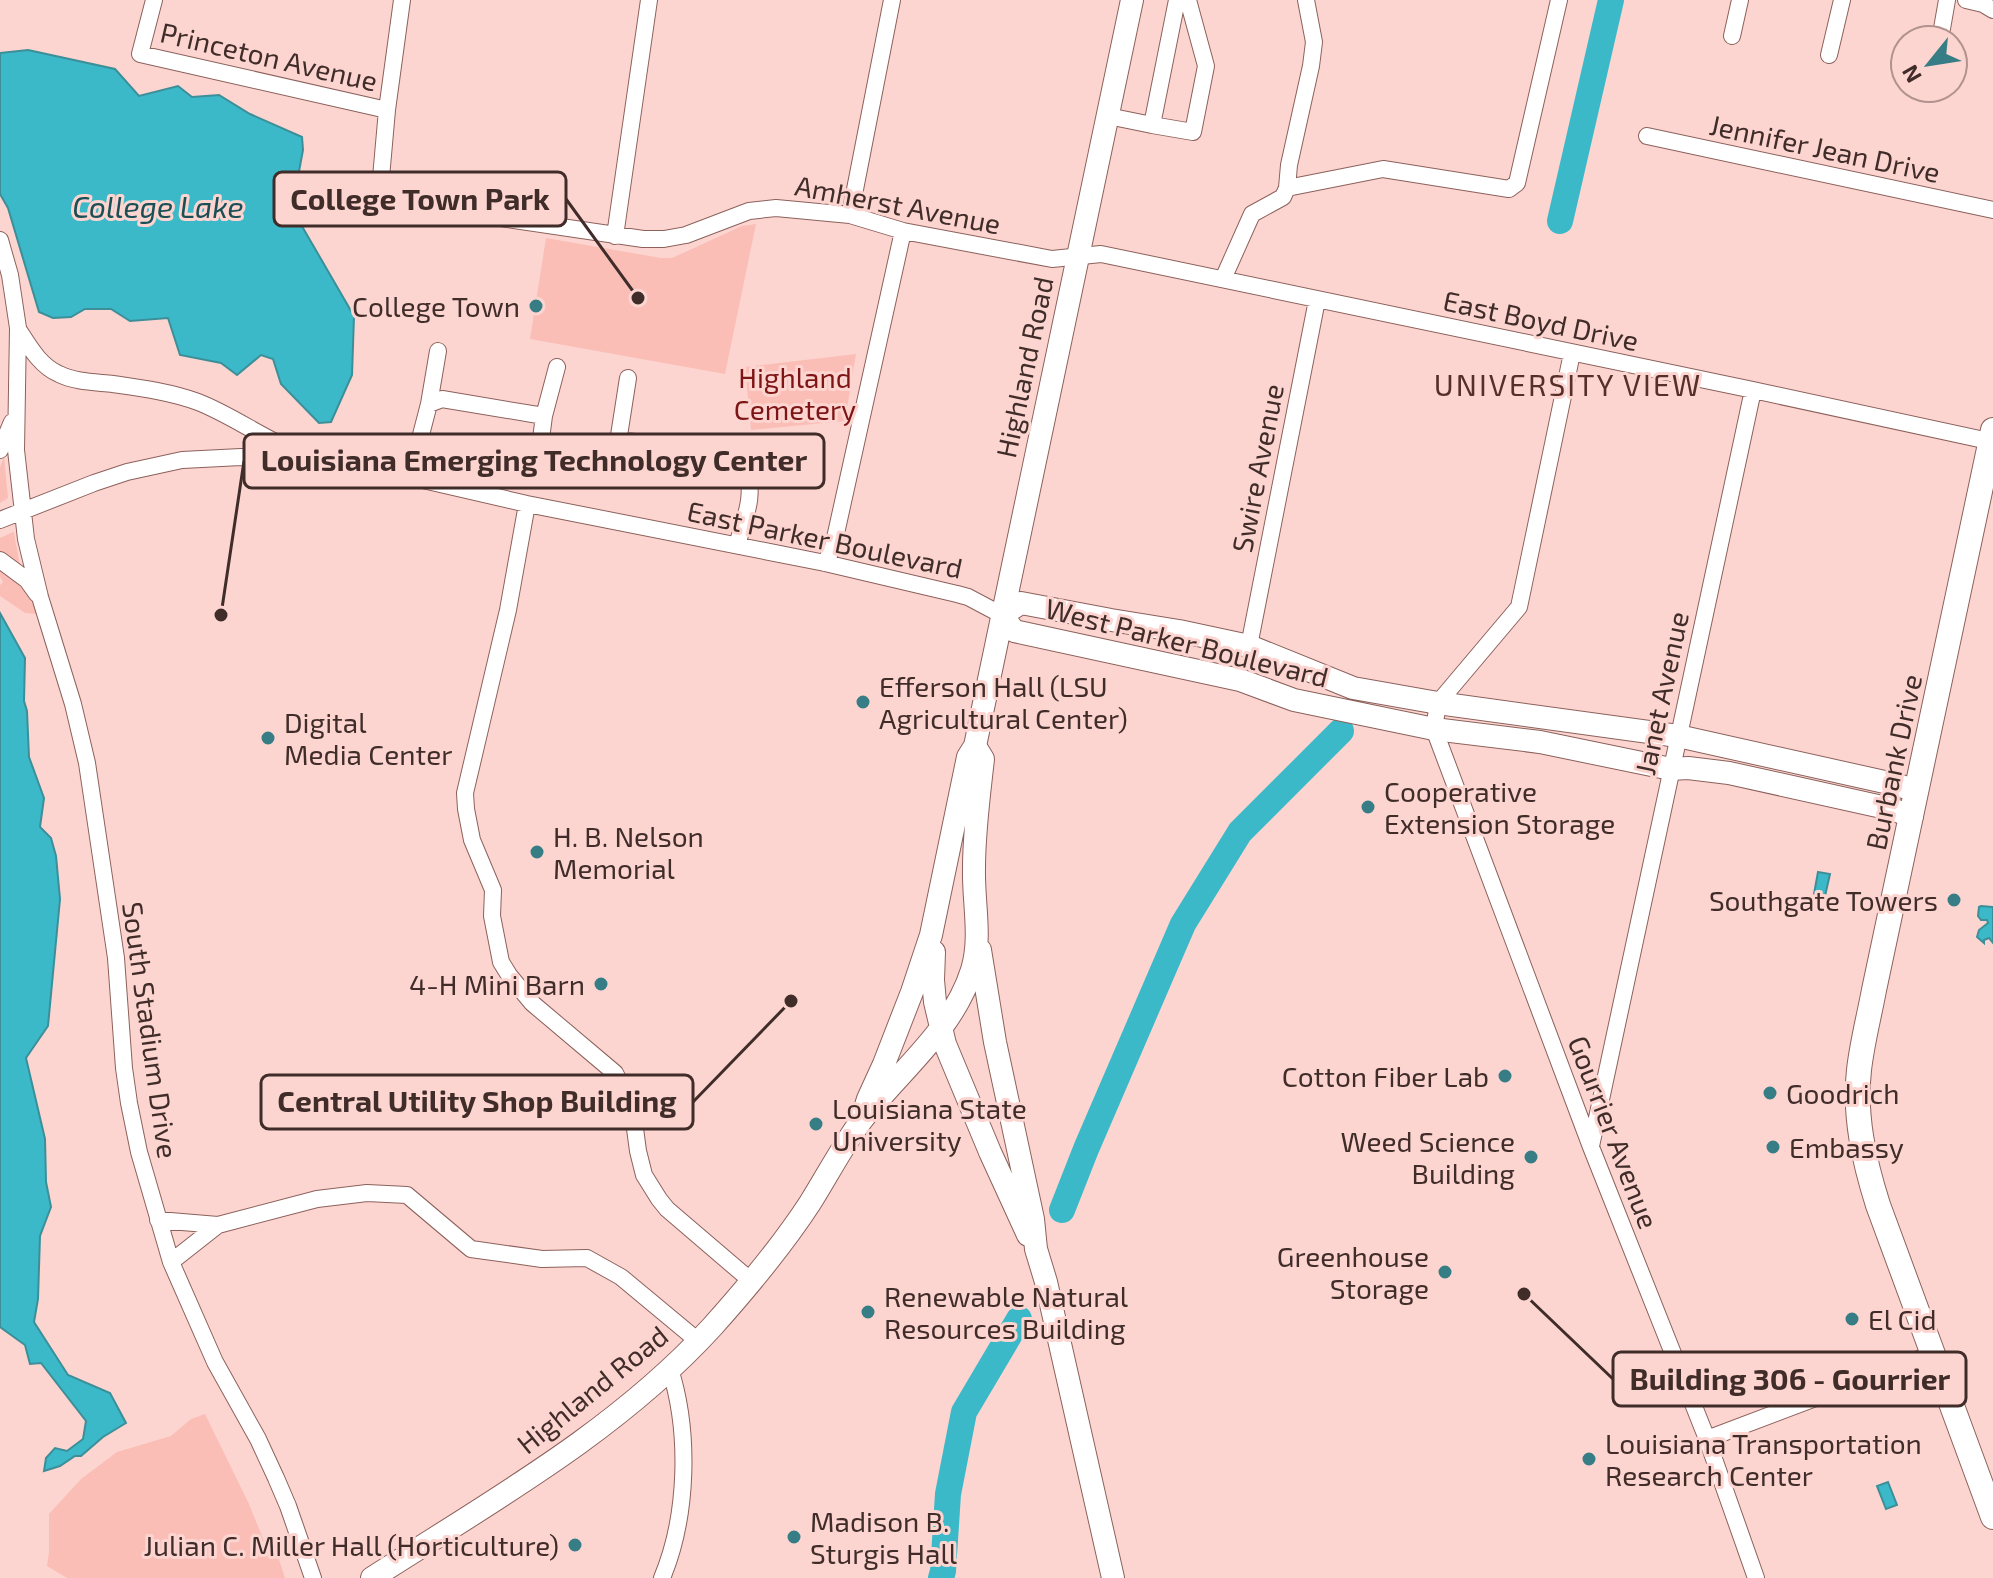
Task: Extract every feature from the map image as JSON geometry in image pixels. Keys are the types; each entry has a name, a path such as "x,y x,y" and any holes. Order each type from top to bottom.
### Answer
{"main road":[{"name":"Burbank Drive","path":"1992,438 1865,1037 1859,1070 1858,1115 1873,1189 1993,1517"}],"street":[{"name":"Princeton Avenue","path":"154,0 140,54 387,110"},
{"path":"387,110 402,0"},
{"path":"615,236 649,0"},
{"path":"850,215 892,0"},
{"name":"Highland Road","path":"861,1121 931,935 968,757 975,746 1132,0"},
{"path":"1152,125 1177,0"},
{"path":"1108,116 1193,132 1206,66 1188,0"},
{"path":"1223,279 1252,214 1283,197 1287,188 1314,42 1306,0"},
{"path":"1287,188 1383,169 1509,189 1517,183 1559,0"},
{"path":"1732,36 1740,0"},
{"path":"1829,55 1842,0"},
{"path":"1943,24 1947,0"},
{"path":"1966,0 1993,10"},
{"name":"Amherst Avenue","path":"387,110 379,200 615,236 664,239 749,211 776,208 850,215 903,231 1052,259 1078,257"},
{"name":"Jennifer Jean Drive","path":"1647,136 1993,210"},
{"path":"825,563 833,547 903,231"},
{"name":"South Stadium Drive","path":"0,240 10,275 18,328 17,463 26,539 87,763 116,958 124,1068 146,1182 171,1262 215,1362 270,1465 313,1578"},
{"name":"East Boyd Drive","path":"1078,257 1101,254 1992,438"},
{"name":"Swire Avenue","path":"1249,646 1317,300"},
{"path":"18,328 39,360 60,375 153,390 199,402 285,448 329,463"},
{"path":"410,477 429,404 438,351"},
{"path":"1438,703 1519,607 1572,353"},
{"path":"537,469 544,416 557,367"},
{"path":"613,474 628,378"},
{"name":"Janet Avenue","path":"1591,1147 1753,390"},
{"path":"429,404 442,399 544,416"},
{"path":"0,450 16,413"},
{"path":"618,440 707,452 746,465 751,497 737,545"},
{"name":"East Parker Boulevard","path":"0,520 73,490 182,460 310,459 825,563 968,597 1002,615"},
{"path":"527,504 508,610 465,793 472,840 493,890 492,916 501,962 532,1003 615,1073 632,1106 644,1175 667,1209 750,1280"},
{"path":"0,560 27,580 40,597"},
{"name":"West Parker Boulevard","path":"1912,816 1729,773 1671,769 1540,742 1434,729 1294,700 1240,680 1014,631 1002,615 1021,603 1249,646 1353,688 1438,703 1678,736 1916,791"},
{"name":"Gourrier Avenue","path":"1438,703 1434,729 1591,1147 1707,1439 1756,1578"},
{"name":"Highland Road","path":"372,1578 580,1443 670,1369 712,1327 750,1280 801,1215 861,1121 940,1029 972,971 977,937 974,869 983,759 975,746"},
{"path":"931,935 934,947 933,991 940,1029 996,1166 1036,1249"},
{"path":"977,937 995,1042 1033,1219 1036,1249 1113,1578"},
{"path":"158,1220 218,1225 317,1199 367,1193 407,1195 471,1249 542,1259 587,1258 621,1277 698,1341"},
{"path":"171,1262 218,1225"},
{"path":"1707,1439 1932,1354"},
{"path":"662,1578 680,1517 682,1493 683,1431 670,1369"}],"green space":[{"path":"756,224 725,374 530,339 546,238 672,258 742,226"},
{"name":"Highland Cemetery","path":"856,354 845,421 751,430 745,367"},
{"path":"4,457 8,498 0,503 0,467"},
{"path":"13,532 20,566 0,554 0,538"},
{"path":"0,565 23,587 37,614 25,613 0,596 3,582"},
{"path":"205,1414 266,1546 277,1553 285,1578 67,1578 47,1566 49,1514 81,1479 117,1452 171,1436 191,1419"}],"water":[{"name":"College Lake","path":"28,50 115,69 139,96 178,86 192,97 219,95 250,114 302,137 303,150 292,209 354,316 352,375 331,422 319,423 281,384 273,359 261,355 237,375 221,363 180,355 168,318 130,321 111,309 85,309 71,317 53,318 39,312 8,208 0,194 0,53"},
{"path":"0,613 25,658 24,701 29,757 44,798 40,827 51,838 56,856 60,899 48,1026 26,1058 45,1139 46,1182 51,1207 40,1236 34,1322 68,1375 110,1393 126,1423 81,1456 44,1471 46,1458 55,1448 67,1451 83,1439 86,1421 41,1363 30,1364 25,1345 0,1327"},
{"path":"1818,872 1830,874 1825,896 1814,894"},
{"path":"1981,906 1993,907 1993,943 1989,938 1984,943 1977,937 1979,930 1988,923 1978,916"},
{"path":"1888,1482 1897,1505 1886,1509 1877,1486"}],"waterway":[{"path":"1560,221 1611,0"},
{"path":"1062,1210 1183,924 1240,832 1341,731"},
{"path":"941,1578 948,1494 964,1412 1019,1319"}],"place":[{"name":"College Town Park","path":"638,298"},
{"name":"College Town","path":"536,306"},
{"name":"Louisiana Emerging Technology Center","path":"221,615"},
{"name":"Efferson Hall (LSU Agricultural Center)","path":"863,702"},
{"name":"Digital Media Center","path":"268,738"},
{"name":"Cooperative Extension Storage","path":"1368,807"},
{"name":"H. B. Nelson Memorial","path":"537,852"},
{"name":"Southgate Towers","path":"1954,900"},
{"name":"4-H Mini Barn","path":"601,984"},
{"name":"Central Utility Shop Building","path":"791,1001"},
{"name":"Cotton Fiber Lab","path":"1505,1076"},
{"name":"Goodrich","path":"1770,1093"},
{"name":"Louisiana State University","path":"816,1124"},
{"name":"Embassy","path":"1773,1147"},
{"name":"Weed Science Building","path":"1531,1157"},
{"name":"Greenhouse Storage","path":"1445,1272"},
{"name":"Building 306 - Gourrier","path":"1524,1294"},
{"name":"Renewable Natural Resources Building","path":"868,1312"},
{"name":"El Cid","path":"1852,1319"},
{"name":"Louisiana Transportation Research Center","path":"1589,1459"},
{"name":"Madison B. Sturgis Hall","path":"794,1537"},
{"name":"Julian C. Miller Hall (Horticulture)","path":"575,1545"}],"district":[{"name":"UNIVERSITY VIEW","path":"1568,384"}]}
